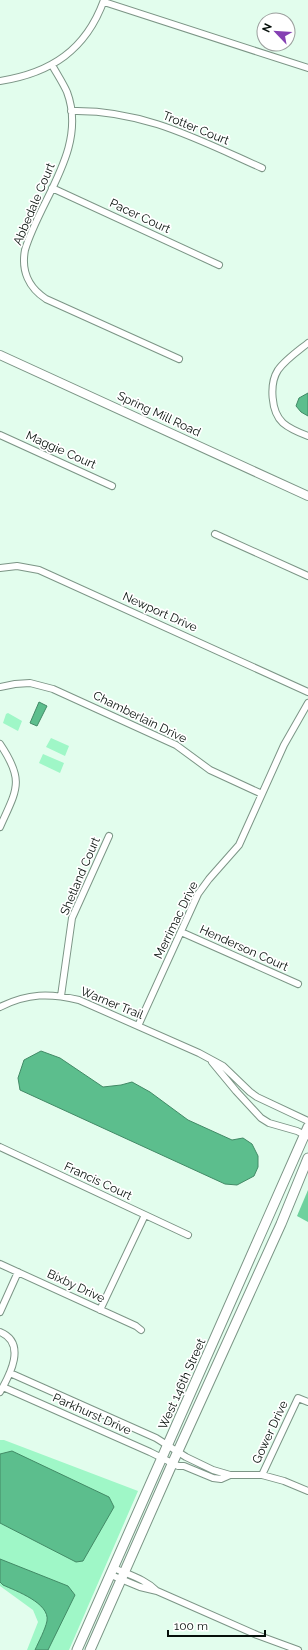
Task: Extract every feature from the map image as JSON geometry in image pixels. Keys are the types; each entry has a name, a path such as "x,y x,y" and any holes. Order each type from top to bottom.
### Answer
{"main road":[{"name":"West 146th Street","path":"77,1650 307,1133"},
{"name":"West 146th Street","path":"90,1650 281,1224 308,1158"}],"street":[{"path":"0,81 34,74 52,65 78,45 93,25 104,1 308,68"},
{"name":"Abbedale Court","path":"52,65 67,92 72,125 69,147 24,250 23,265 25,273 32,286 46,299 179,359"},
{"name":"Trotter Court","path":"71,111 104,112 136,118 157,124 176,130 262,168"},
{"name":"Pacer Court","path":"52,188 219,264"},
{"path":"308,343 280,367 275,375 272,388 276,413 282,423 308,436"},
{"name":"Spring Mill Road","path":"0,355 308,496"},
{"name":"Maggie Court","path":"0,435 112,486"},
{"path":"215,534 308,576"},
{"name":"Newport Drive","path":"0,568 16,566 39,570 308,692"},
{"name":"Chamberlain Drive","path":"0,688 15,684 30,683 53,689 176,745 210,770 262,794"},
{"name":"Merrimac Drive","path":"138,1026 189,912 204,886 239,845 284,745 308,703"},
{"path":"0,744 11,760 16,778 15,792 0,827"},
{"name":"Shetland Court","path":"61,996 72,918 109,836"},
{"name":"Henderson Court","path":"180,932 298,984"},
{"name":"Warner Trail","path":"0,1007 23,997 43,995 61,996 85,1002 199,1053 229,1070 250,1092 270,1104 308,1121"},
{"name":"Warner Trail","path":"211,1060 243,1099 261,1118 269,1123 307,1133"},
{"path":"243,1099 250,1092"},
{"name":"Francis Court","path":"0,1147 188,1235"},
{"path":"100,1310 145,1215"},
{"name":"Bixby Drive","path":"0,1264 136,1326 141,1330"},
{"path":"0,1312 18,1272"},
{"name":"Parkhurst Drive","path":"0,1332 6,1335 13,1344 15,1355 10,1373 1,1390 162,1457 178,1466 184,1466 213,1478 221,1479 230,1475"},
{"name":"Parkhurst Drive","path":"10,1373 156,1438 167,1446 213,1470 230,1475"},
{"name":"Gower Drive","path":"262,1475 298,1398 308,1402"},
{"path":"230,1475 262,1475 284,1481 308,1491"},
{"path":"112,1572 124,1576 147,1590 157,1591 295,1650"}],"shaded area":[{"path":"308,393 308,416 301,412 296,406 299,398"},
{"path":"39,702 47,706 37,726 30,723"},
{"path":"8,713 22,721 18,731 3,723 6,714"},
{"path":"51,738 69,746 65,756 46,747"},
{"path":"43,754 64,763 60,773 39,763"},
{"path":"41,1051 60,1058 103,1087 132,1082 150,1092 188,1120 232,1140 243,1138 252,1144 258,1156 258,1167 254,1176 237,1185 225,1184 20,1090 18,1078 24,1060"},
{"path":"308,1190 308,1222 297,1216"},
{"path":"0,1440 4,1440 138,1491 69,1650 27,1650 38,1622 33,1610 0,1586"},
{"path":"12,1451 109,1497 114,1507 83,1561 76,1562 0,1523 0,1454"},
{"path":"0,1559 68,1586 75,1595 48,1650 35,1650 46,1624 47,1615 38,1603 31,1598 3,1585 0,1582"}]}
